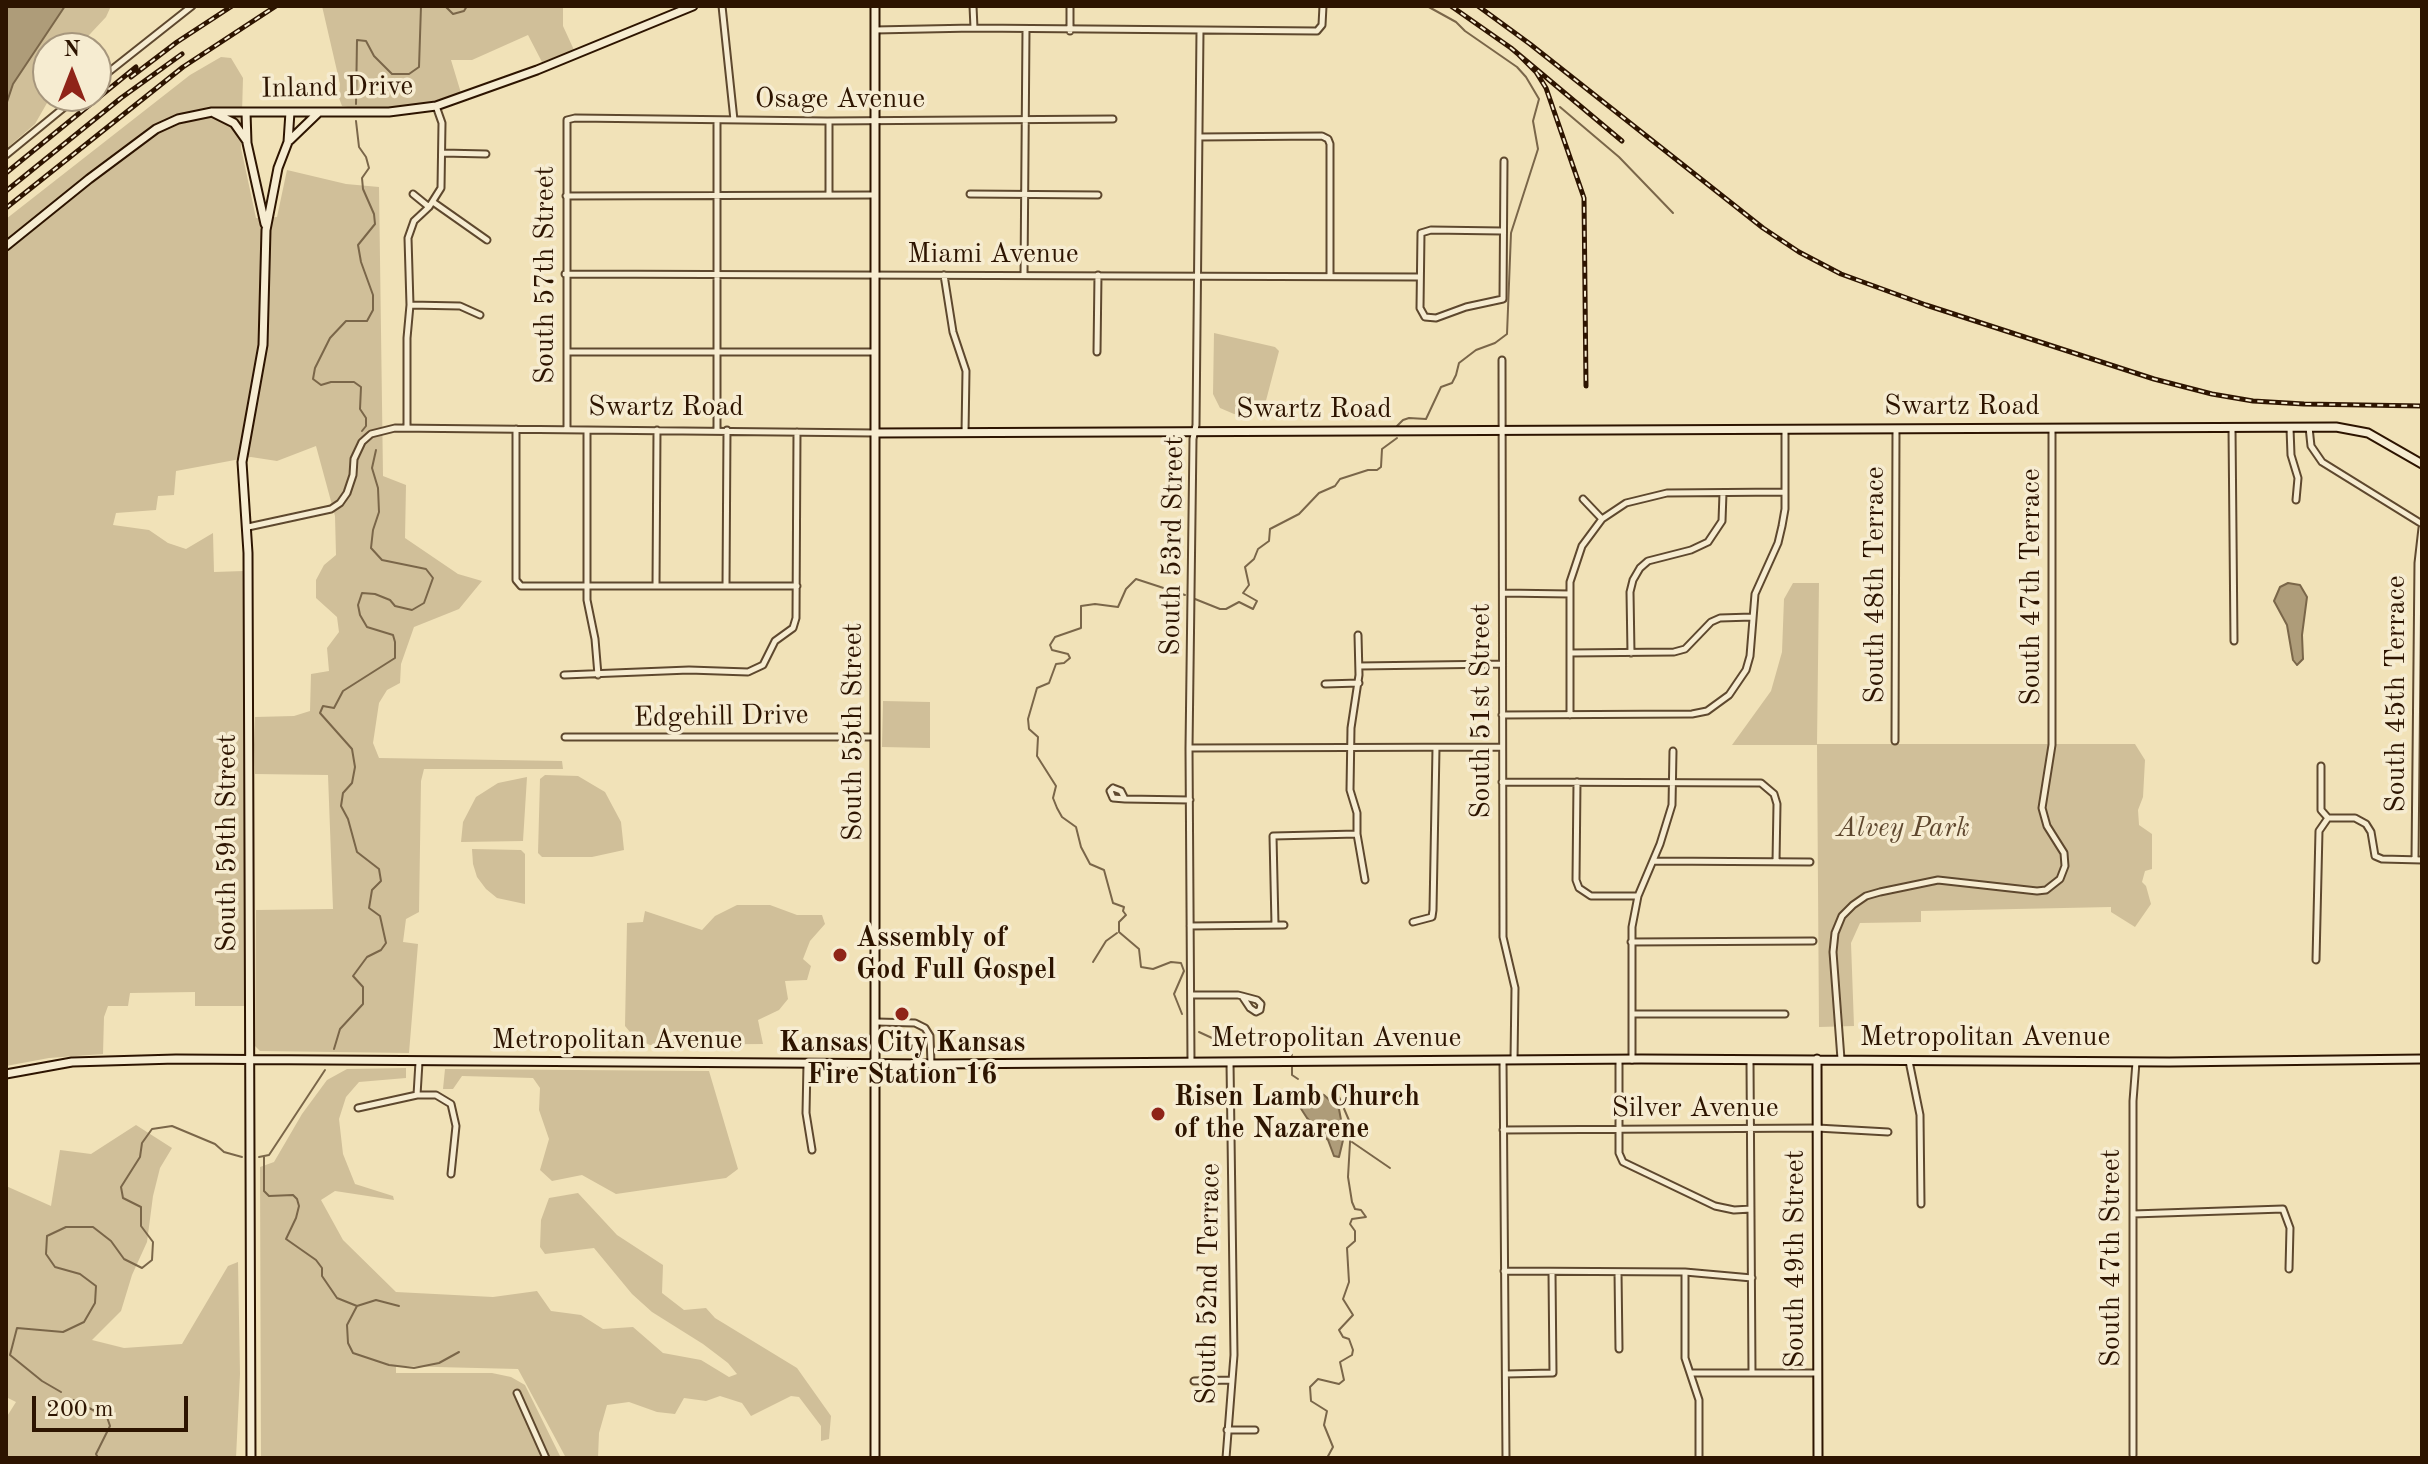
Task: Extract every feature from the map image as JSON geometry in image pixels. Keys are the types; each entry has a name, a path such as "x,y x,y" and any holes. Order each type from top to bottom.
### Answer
{"street":[{"path":"112,69 192,6"},
{"name":"Inland Drive","path":"6,246 156,129 178,119 212,112 389,112 436,106 537,70 693,6"},
{"path":"722,6 734,120"},
{"name":"South 55th Street","path":"875,6 875,1458"},
{"path":"973,6 974,28"},
{"path":"1070,6 1070,31"},
{"path":"875,30 1317,31 1322,25 1323,6"},
{"path":"1024,275 1026,30"},
{"name":"South 53rd Street","path":"1191,1062 1189,748 1200,31"},
{"path":"407,427 409,232 414,221 441,188 442,123 436,106"},
{"path":"6,155 58,112"},
{"path":"212,112 234,123 247,143"},
{"name":"South 59th Street","path":"246,112 247,143 266,230"},
{"name":"South 59th Street","path":"251,1458 248,527 242,462 263,345 266,230 278,168 288,142 290,112"},
{"name":"South 59th Street","path":"288,142 320,112"},
{"name":"Osage Avenue","path":"567,120 1113,119"},
{"name":"South 57th Street","path":"567,120 567,430"},
{"path":"717,120 717,430"},
{"path":"829,121 829,195"},
{"path":"1199,137 1322,136 1328,139 1330,276"},
{"path":"443,153 486,154"},
{"path":"1502,231 1431,230 1421,233 1420,308 1425,317 1436,318 1503,299 1504,161"},
{"path":"413,194 487,240"},
{"path":"970,194 1098,195"},
{"path":"566,196 874,195"},
{"name":"Miami Avenue","path":"565,274 1420,277"},
{"path":"944,275 953,332 966,371 965,433"},
{"path":"1097,352 1098,275"},
{"path":"410,305 460,306 480,315"},
{"path":"567,352 874,352"},
{"name":"South 51st Street","path":"1502,360 1503,937 1515,988 1514,1060"},
{"name":"Swartz Road","path":"248,527 331,509 347,493 354,459 362,442 371,434 407,427 875,433 2336,427 2368,433 2422,464"},
{"path":"2290,427 2291,455 2298,478 2296,500"},
{"path":"2309,427 2311,446 2322,462 2422,526"},
{"path":"2232,428 2234,641"},
{"path":"516,429 516,580 521,586 797,586"},
{"path":"1502,715 1692,714 1707,711 1729,695 1746,670 1755,594 1778,543 1785,509 1785,429"},
{"name":"South 48th Terrace","path":"1895,741 1896,429"},
{"name":"South 47th Terrace","path":"1841,1059 1833,952 1835,933 1842,916 1866,896 1938,880 2037,891 2054,886 2065,866 2064,853 2047,826 2042,808 2052,745 2052,429"},
{"path":"587,430 586,586 598,675"},
{"path":"656,586 657,430"},
{"path":"726,586 727,430"},
{"path":"564,675 689,670 748,672 763,665 775,641 793,628 796,622 797,431"},
{"path":"1570,715 1570,582 1582,546 1602,519 1639,498 1667,493 1785,492"},
{"path":"1631,653 1630,592 1633,580 1648,561 1691,550 1708,542 1722,521 1723,493"},
{"path":"1583,499 1602,519"},
{"name":"South 45th Terrace","path":"2419,860 2418,563 2422,526"},
{"path":"1502,593 1570,594"},
{"path":"1570,653 1661,653 1685,649 1711,622 1720,618 1752,617"},
{"path":"1358,635 1359,683 1350,747 1350,790 1357,813 1357,834 1365,880"},
{"path":"1359,666 1502,664"},
{"path":"1325,684 1359,683"},
{"name":"Edgehill Drive","path":"565,737 876,737"},
{"path":"1189,748 1502,747"},
{"path":"1413,922 1432,917 1433,910 1436,748"},
{"path":"1632,1060 1631,942 1638,896 1667,825 1674,782 1673,751"},
{"path":"2321,766 2321,810 2328,818 2355,818 2366,824 2371,832 2375,856 2419,860"},
{"path":"1502,782 1753,782 1767,786 1777,804 1776,862"},
{"path":"1577,782 1576,880 1579,888 1591,896 1638,896"},
{"path":"1125,799 1190,800"},
{"path":"2316,960 2319,831 2328,818"},
{"path":"1275,925 1273,836 1357,834"},
{"path":"1653,861 1810,862"},
{"path":"1190,926 1284,925"},
{"path":"1631,942 1813,941"},
{"path":"1191,995 1242,996"},
{"path":"1632,1014 1785,1014"},
{"path":"877,1022 915,1023 925,1028 930,1036 931,1064"},
{"name":"South 49th Street","path":"1817,1059 1818,1458"},
{"name":"Metropolitan Avenue","path":"6,1074 101,1060 931,1064 2422,1059"},
{"path":"1503,1060 1506,1458"},
{"path":"1909,1060 1920,1115 1921,1204"},
{"path":"1619,1061 1619,1153 1623,1162 1715,1206 1734,1210 1751,1209"},
{"path":"1750,1061 1752,1373"},
{"name":"South 47th Street","path":"2133,1455 2133,1101 2136,1061"},
{"path":"417,1095 419,1062"},
{"name":"South 52nd Terrace","path":"1226,1458 1234,1355 1230,1062"},
{"path":"807,1064 806,1113 812,1150"},
{"path":"358,1108 417,1095 436,1095 451,1104 456,1126 451,1174"},
{"name":"Silver Avenue","path":"1503,1130 1817,1128 1888,1132"},
{"path":"2133,1214 2283,1209 2290,1228 2289,1269"},
{"path":"1504,1271 1685,1272 1752,1278"},
{"path":"1618,1272 1619,1349"},
{"path":"1685,1272 1685,1358 1699,1400 1699,1458"},
{"path":"1506,1374 1553,1373 1552,1273"},
{"path":"1690,1373 1818,1373"},
{"path":"1194,1381 1230,1380"},
{"path":"517,1393 546,1458"},
{"path":"1227,1430 1255,1430"}],"green space":[{"path":"65,6 111,6 106,17 92,32 48,32"},
{"path":"322,6 563,6 563,26 574,50 542,62 528,35 472,60 451,60 461,93 414,107 342,106"},
{"path":"32,56 32,112 42,112 35,124 6,149 6,105 13,84"},
{"path":"221,57 231,58 243,78 241,148 256,218 277,217 287,170 346,184 379,187 383,476 406,485 405,538 458,574 482,581 459,609 414,627 401,664 400,683 387,690 379,703 373,743 379,758 562,761 563,769 424,769 421,781 419,912 406,919 403,942 418,944 409,1053 260,1051 255,1046 256,910 333,909 328,775 255,774 254,745 255,717 294,716 310,711 311,674 329,671 327,648 339,632 337,617 316,598 316,580 324,565 336,555 335,516 316,446 277,461 251,457 176,471 174,495 158,496 156,510 116,513 113,525 149,530 168,543 186,549 213,533 214,572 244,571 244,1006 195,1006 195,992 130,993 128,1006 108,1006 104,1017 103,1054 49,1058 6,1066 6,219 190,75"},
{"path":"1214,333 1275,347 1279,351 1263,412 1234,414 1220,408 1213,394"},
{"name":"Alvey Park","path":"1793,583 1819,583 1817,744 2135,744 2145,760 2143,797 2138,810 2139,825 2152,834 2152,869 2145,871 2142,882 2151,904 2135,927 2111,912 2111,907 1921,911 1921,922 1860,923 1851,943 1854,1026 1819,1027 1817,745 1732,745 1771,691 1782,652 1784,599"},
{"path":"883,701 930,702 930,748 882,747"},
{"path":"545,775 578,776 605,792 621,822 624,850 592,857 542,857 538,853 540,779"},
{"path":"527,777 523,841 461,842 463,822 476,797 498,783"},
{"path":"472,849 521,850 525,854 525,904 497,898 486,889 477,877"},
{"path":"737,905 770,905 797,915 822,915 825,924 810,941 803,959 811,966 807,980 785,981 788,999 779,1010 758,1020 763,1044 650,1045 635,1038 625,1026 627,923 643,922 645,911 702,930 715,916"},
{"path":"406,1068 406,1078 359,1082 346,1097 339,1119 343,1154 355,1184 393,1196 394,1200 335,1191 321,1200 343,1240 396,1292 493,1297 537,1291 551,1311 581,1315 603,1329 633,1327 663,1353 701,1360 729,1377 737,1374 703,1344 652,1312 632,1294 594,1248 545,1254 540,1247 541,1220 549,1198 578,1193 617,1235 663,1265 662,1293 684,1310 706,1308 715,1318 797,1368 831,1416 829,1439 821,1441 821,1426 799,1397 791,1396 751,1416 742,1403 720,1396 706,1401 684,1398 675,1414 657,1412 629,1402 607,1405 599,1433 598,1458 566,1458 518,1369 396,1366 396,1373 492,1373 511,1377 525,1385 561,1458 261,1458 260,1167 274,1162 302,1114 327,1080 347,1069"},
{"path":"445,1069 709,1071 738,1169 726,1178 616,1194 582,1175 552,1181 540,1170 549,1139 539,1110 540,1088 533,1078 462,1076 453,1089 443,1089"},
{"path":"136,1125 172,1148 160,1168 147,1242 132,1275 121,1311 92,1340 124,1348 182,1344 228,1266 238,1262 240,1374 236,1458 6,1458 6,1418 16,1402 6,1397 6,1186 51,1206 60,1150 91,1154"}],"shaded area":[{"path":"6,6 65,6 48,32 32,32 32,56 13,84 6,105"},
{"path":"2288,583 2300,585 2307,597 2302,635 2303,659 2297,665 2293,660 2287,625 2274,601 2280,587"},
{"path":"1313,1092 1324,1095 1339,1109 1344,1136 1339,1157 1334,1156 1328,1140 1298,1104 1298,1097"}],"waterway":[{"path":"356,104 357,40 366,41 374,56 392,74 409,74 419,67 421,6"},
{"path":"445,6 453,14 464,11 467,6"},
{"path":"1397,426 1409,418 1426,419 1441,387 1452,383 1459,363 1507,334 1511,233 1538,149 1533,121 1539,99 1526,77 1456,22 1427,6"},
{"path":"1560,107 1619,157 1673,213"},
{"path":"356,121 359,147 369,168 362,178 363,189 375,224 358,245 373,295 373,310 367,321 346,321 330,338 313,379 321,385 354,382 361,387 360,409 366,418 362,431"},
{"path":"1195,599 1220,609 1239,602 1253,609 1257,601 1243,593 1249,585 1245,567 1254,559 1258,549 1269,541 1270,529 1299,514 1319,493 1335,486 1340,479 1377,470 1381,467 1382,449 1397,438"},
{"path":"334,1049 340,1029 363,1004 363,987 353,976 367,957 381,950 386,943 380,916 369,908 372,890 381,881 379,869 357,852 341,806 343,793 352,783 355,767 352,749 320,713 323,706 334,708 343,691 395,658 393,635 367,627 360,615 358,605 362,593 375,594 390,600 395,606 412,610 424,603 433,578 426,569 382,560 371,548 379,512 378,488 372,468 376,450"},
{"path":"1182,1014 1174,994 1184,971 1181,963 1171,962 1153,969 1141,967 1139,949 1119,932 1119,922 1126,915 1124,907 1113,903 1104,870 1090,864 1081,847 1076,827 1062,817 1057,808 1053,798 1056,786 1037,756 1038,737 1029,729 1028,719 1037,688 1049,683 1056,664 1070,658 1068,654 1052,650 1050,645 1055,637 1081,628 1081,606 1118,607 1126,589 1136,579 1185,595"},
{"path":"1093,962 1106,941 1117,933"},
{"path":"1199,1032 1212,1038 1248,1042 1277,1039 1285,1044 1292,1055"},
{"path":"1292,1067 1292,1075 1298,1079"},
{"path":"259,1157 269,1155 325,1070"},
{"path":"1327,1458 1333,1447 1324,1425 1327,1411 1311,1401 1310,1387 1318,1379 1339,1384 1344,1380 1340,1362 1352,1355 1353,1350 1349,1339 1343,1337 1339,1330 1353,1315 1343,1299 1349,1282 1347,1248 1355,1241 1355,1231 1350,1224 1352,1219 1366,1217 1361,1210 1355,1209 1352,1202 1348,1177 1351,1125 1339,1097"},
{"path":"61,1392 10,1355 17,1328 63,1332 84,1322 95,1303 96,1286 80,1274 55,1267 46,1254 47,1236 66,1227 93,1227 111,1241 124,1259 142,1268 152,1260 153,1242 141,1226 141,1207 123,1198 121,1187 140,1157 142,1143 152,1129 172,1126 215,1144 224,1152 242,1157"},
{"path":"1352,1142 1390,1168"},
{"path":"264,1157 264,1191 269,1196 293,1195 299,1206 286,1239 316,1260 322,1268 322,1276 337,1298 357,1306 376,1300 399,1306"},
{"path":"357,1306 347,1325 348,1343 353,1353 389,1365 414,1368 439,1363 459,1352"},
{"path":"73,1400 107,1417 110,1426 96,1454 98,1458"}],"railway":[{"path":"131,77 232,6"},
{"path":"6,208 183,67 276,6"},
{"path":"1451,6 1511,48 1622,141"},
{"path":"1478,6 1763,228 1841,274 2154,379 2212,394 2253,401 2304,404 2422,406"},
{"path":"6,191 121,98 182,54"},
{"path":"1519,55 1546,88 1584,198 1586,386"},
{"path":"6,173 136,67"}],"place":[{"name":"Assembly of God Full Gospel","path":"840,955"},
{"name":"Kansas City Kansas Fire Station 16","path":"902,1014"},
{"name":"Risen Lamb Church of the Nazarene","path":"1158,1114"}]}
